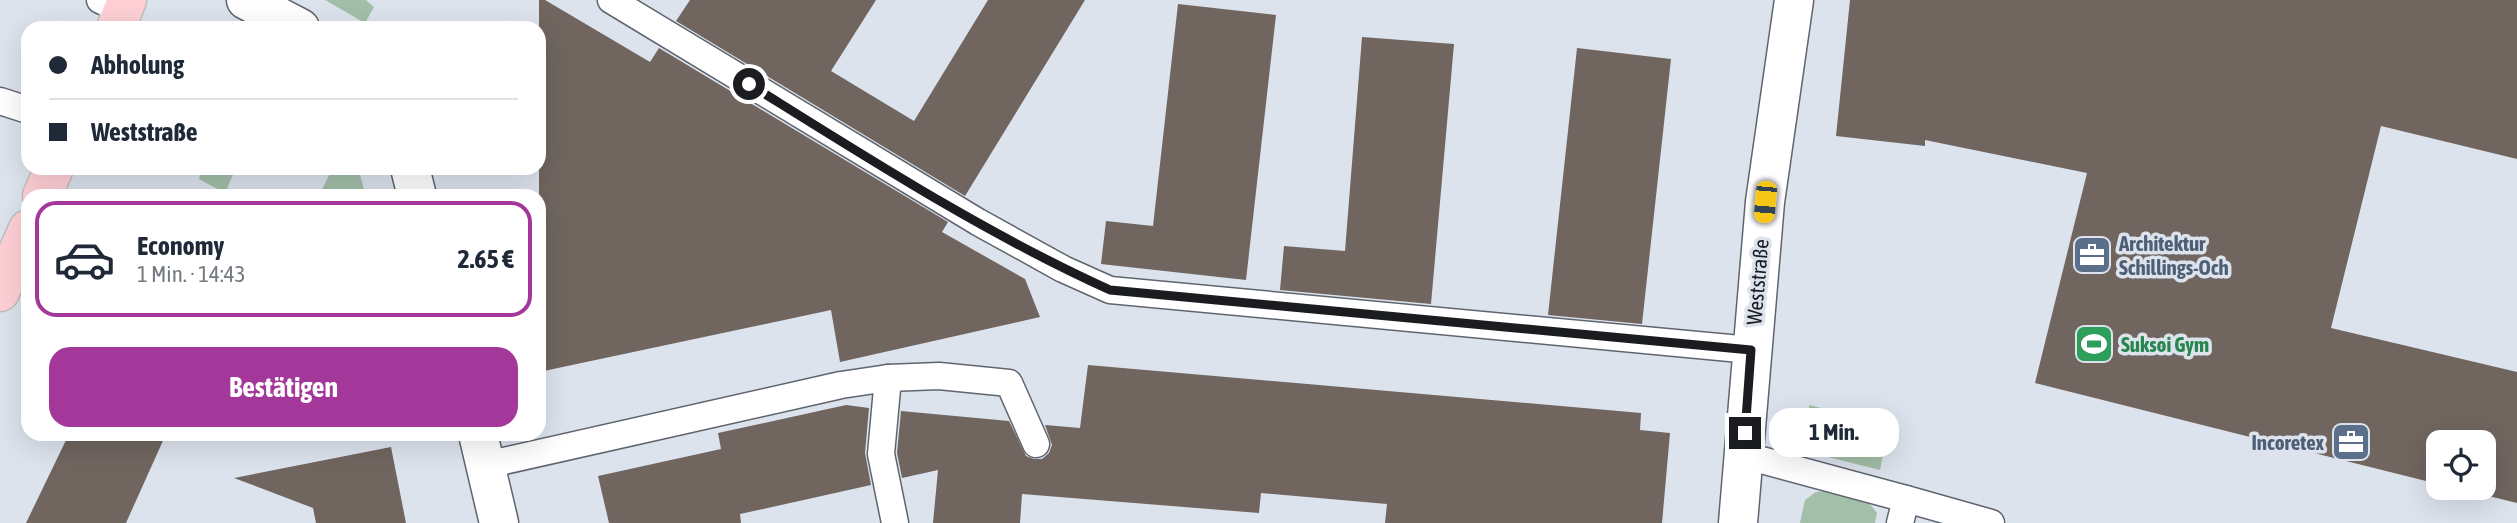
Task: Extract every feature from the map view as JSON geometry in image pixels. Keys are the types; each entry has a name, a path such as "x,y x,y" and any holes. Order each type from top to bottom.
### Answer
{"main road":[{"path":"0,292 21,245"}],"street":[{"path":"246,0 286,21"},
{"name":"Weststraße","path":"1738,523 1765,202 1794,0"},
{"path":"482,449 499,523"}],"lane":[{"path":"611,0 978,222 1063,269 1110,290 1751,350"},
{"path":"0,102 21,108"},
{"path":"546,438 841,385 888,378 939,376 1009,383 1036,444"},
{"path":"888,378 881,454 895,523"},
{"path":"482,449 527,441"},
{"path":"1743,455 1903,511 1991,523"}],"green space":[{"path":"325,0 366,0 374,7 366,21"},
{"path":"200,175 233,175 227,189 218,189 199,179"},
{"path":"329,175 360,175 364,189 322,189"},
{"path":"1809,405 1889,425 1880,470 1824,456 1812,438"},
{"path":"1825,491 1869,503 1877,513 1875,523 1800,523 1805,500 1816,492"}],"building":[{"path":"539,0 545,0 650,62 659,48 948,222 942,232 1025,279 1040,317 840,362 831,310 546,371 546,189 539,189 539,175 546,175 546,21 539,21"},
{"path":"690,0 876,0 831,71 914,121 988,0 1085,0 965,196 676,21"},
{"path":"1850,0 2517,0 2517,159 2381,126 2331,328 2517,372 2517,503 2496,498 2496,430 2426,430 2426,481 2035,383 2087,173 1925,140 1925,146 1836,136"},
{"path":"1178,4 1276,15 1246,280 1101,264 1106,221 1153,226"},
{"path":"1362,37 1454,44 1431,304 1280,290 1284,246 1345,251"},
{"path":"1577,48 1671,59 1642,324 1548,315"},
{"path":"1088,365 1641,413 1640,430 1670,433 1662,523 1385,523 1387,504 1261,493 1259,513 1022,494 1020,523 933,523 938,470 902,478 897,453 901,411 1009,421 1026,456 1042,459 1049,453 1052,445 1045,425 1080,428"},
{"path":"846,405 869,408 865,453 871,485 740,514 741,523 609,523 598,476 721,449 718,433"},
{"path":"66,441 163,441 126,523 26,523"},
{"path":"391,447 406,523 316,523 313,508 234,478"}],"place":[{"name":"Architektur Schillings-Och","path":"2092,255"},
{"name":"Suksoi Gym","path":"2094,344"},
{"name":"Incoretex","path":"2351,442"}],"route":[{"path":"749,84 978,222 1063,269 1110,290 1751,350 1745,433"}]}
